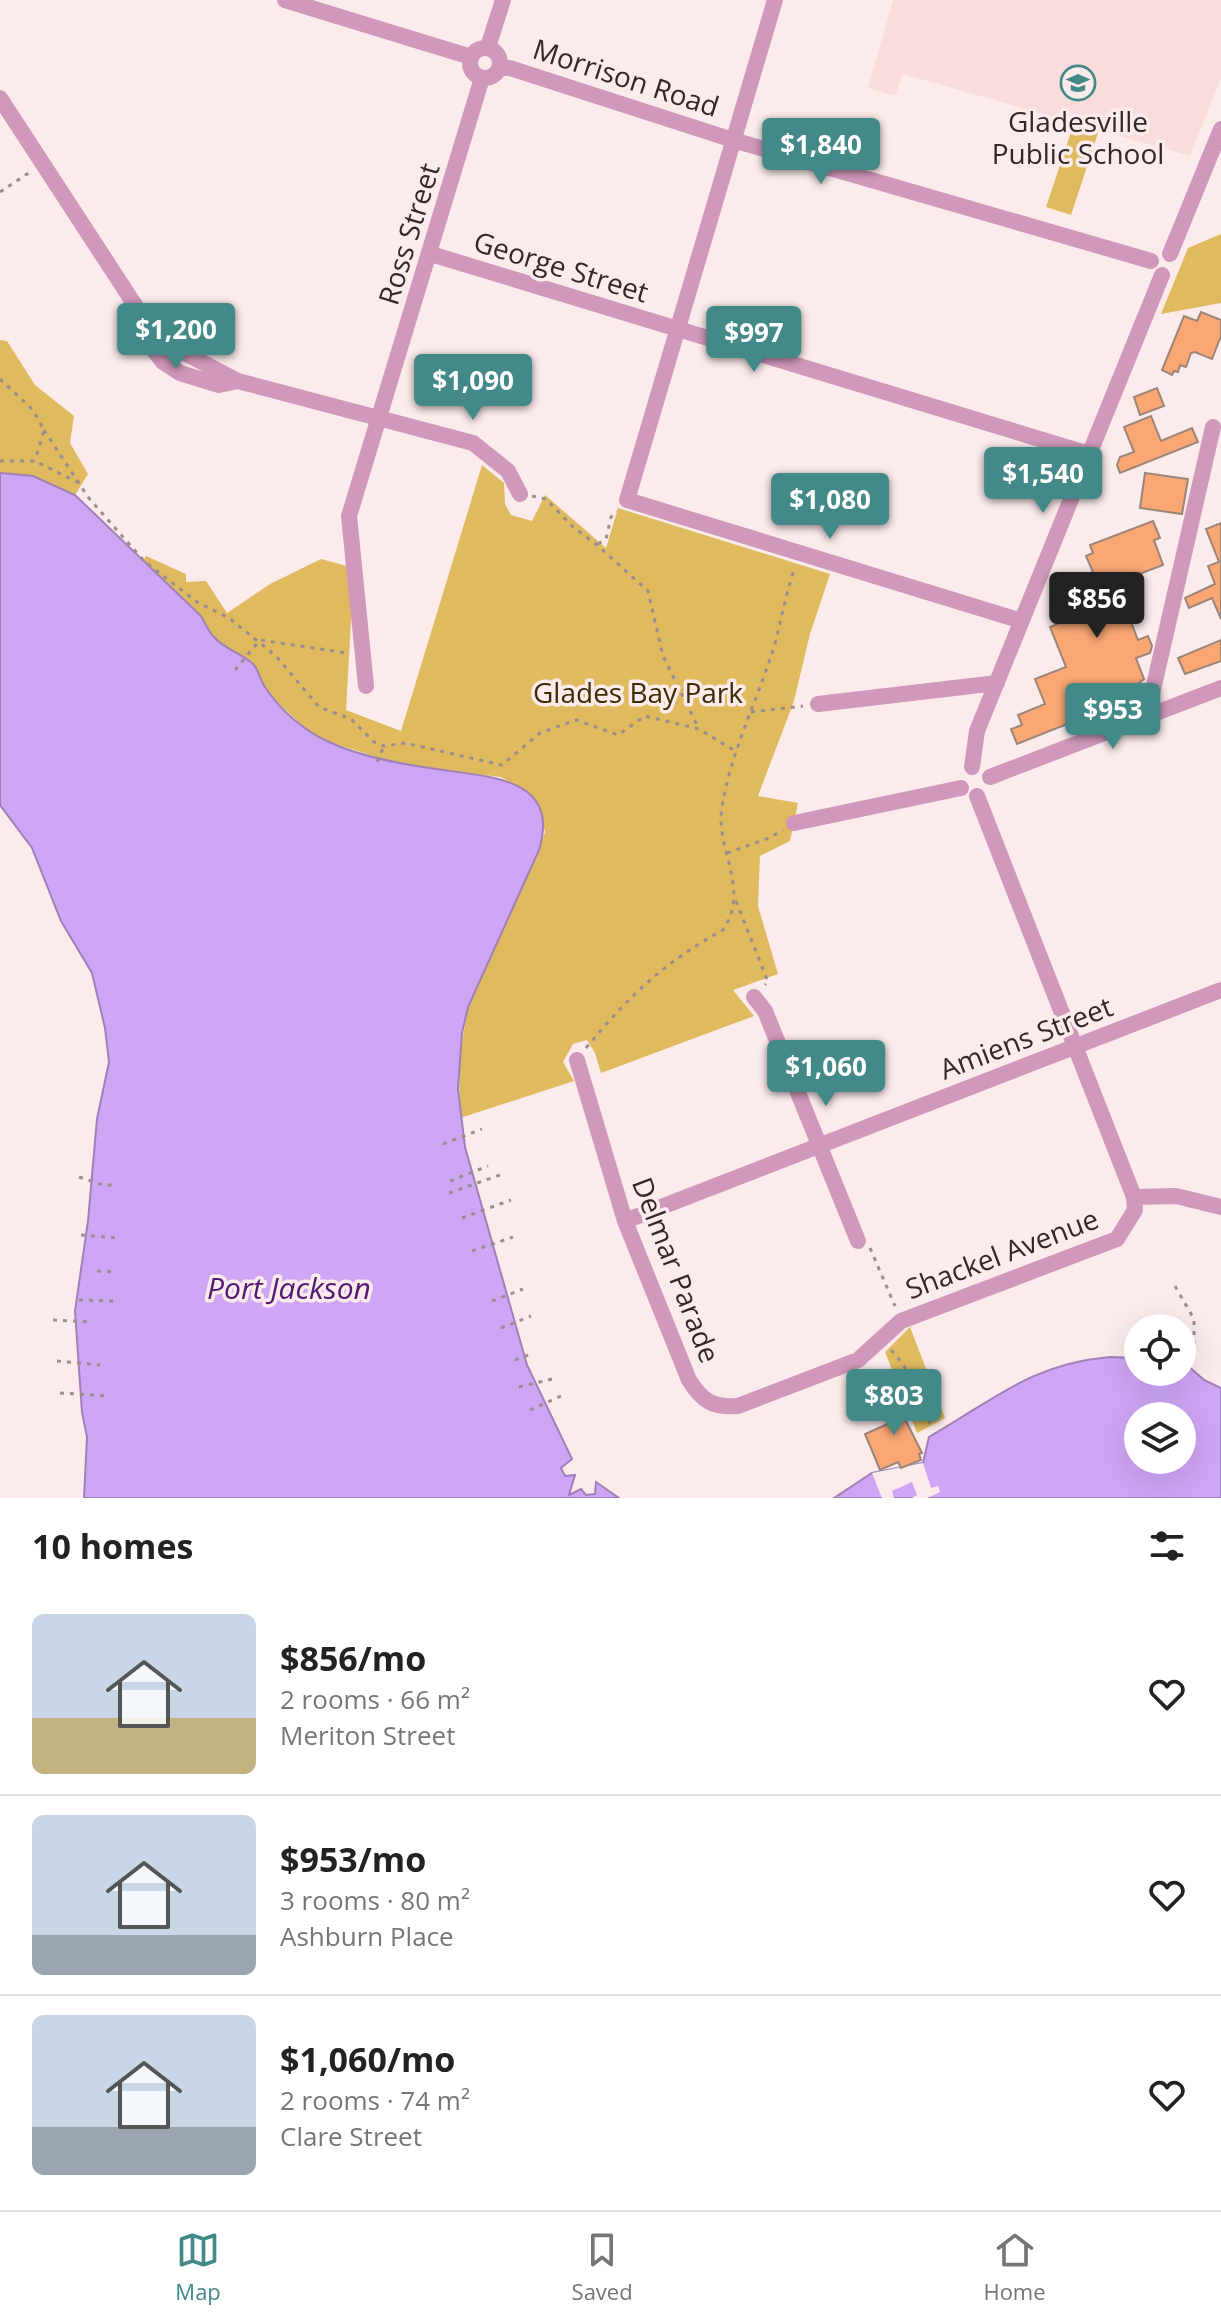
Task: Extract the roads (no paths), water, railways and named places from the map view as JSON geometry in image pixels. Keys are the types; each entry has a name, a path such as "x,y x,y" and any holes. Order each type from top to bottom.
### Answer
{"street":[{"path":"285,0 471,57"},
{"path":"488,47 503,0"},
{"path":"775,0 627,500 1022,621"},
{"path":"488,47 497,54 499,68 492,76 482,78 471,69 471,57 480,48 488,47"},
{"name":"Morrison Road","path":"499,68 510,68 733,140 1151,261"},
{"name":"Ross Street","path":"366,686 349,516 482,78"},
{"path":"0,98 144,319 177,349 238,381 473,443 508,471 520,494"},
{"path":"972,767 977,731 1162,275 1173,267 1170,254 1221,129"},
{"path":"1162,275 1152,268 1151,261 1159,253 1170,254"},
{"name":"George Street","path":"431,254 1089,454"},
{"path":"1147,716 1213,427"},
{"path":"818,704 997,683"},
{"path":"990,777 1221,688"},
{"path":"961,788 966,772 972,767 982,767 990,777"},
{"path":"977,796 987,787 990,777"},
{"path":"961,788 965,794 977,796"},
{"path":"794,823 961,788"},
{"path":"977,796 1135,1203 1176,1196 1221,1207"},
{"name":"Amiens Street","path":"625,1221 1221,990"},
{"path":"754,997 765,1011 819,1146 865,1245"},
{"name":"Delmar Parade","path":"577,1060 625,1221 689,1380 699,1396 709,1404 738,1406 858,1360 883,1341"},
{"name":"Shackel Avenue","path":"883,1341 901,1321 1117,1239 1135,1203"}],"water":[{"name":"Port Jackson","path":"0,473 33,476 75,495 201,616 218,641 254,665 278,704 311,732 368,756 496,778 514,784 529,794 539,807 543,825 539,850 468,1007 462,1033 458,1089 465,1147 527,1365 572,1459 561,1468 565,1476 575,1475 569,1495 581,1489 586,1495 595,1494 596,1482 619,1498 84,1498 87,1437 82,1412 75,1311 88,1221 97,1119 109,1062 105,1028 92,973 61,921 32,848 0,805"},
{"path":"1124,1358 1124,1386 1196,1386 1196,1373 1221,1388 1221,1498 834,1498 872,1473 923,1463 929,1437 1015,1385 1058,1367 1082,1361"}],"place":[{"name":"Gladesville Public School","path":"1078,83"}],"park label":[{"name":"Glades Bay Park","path":"638,693"}]}
